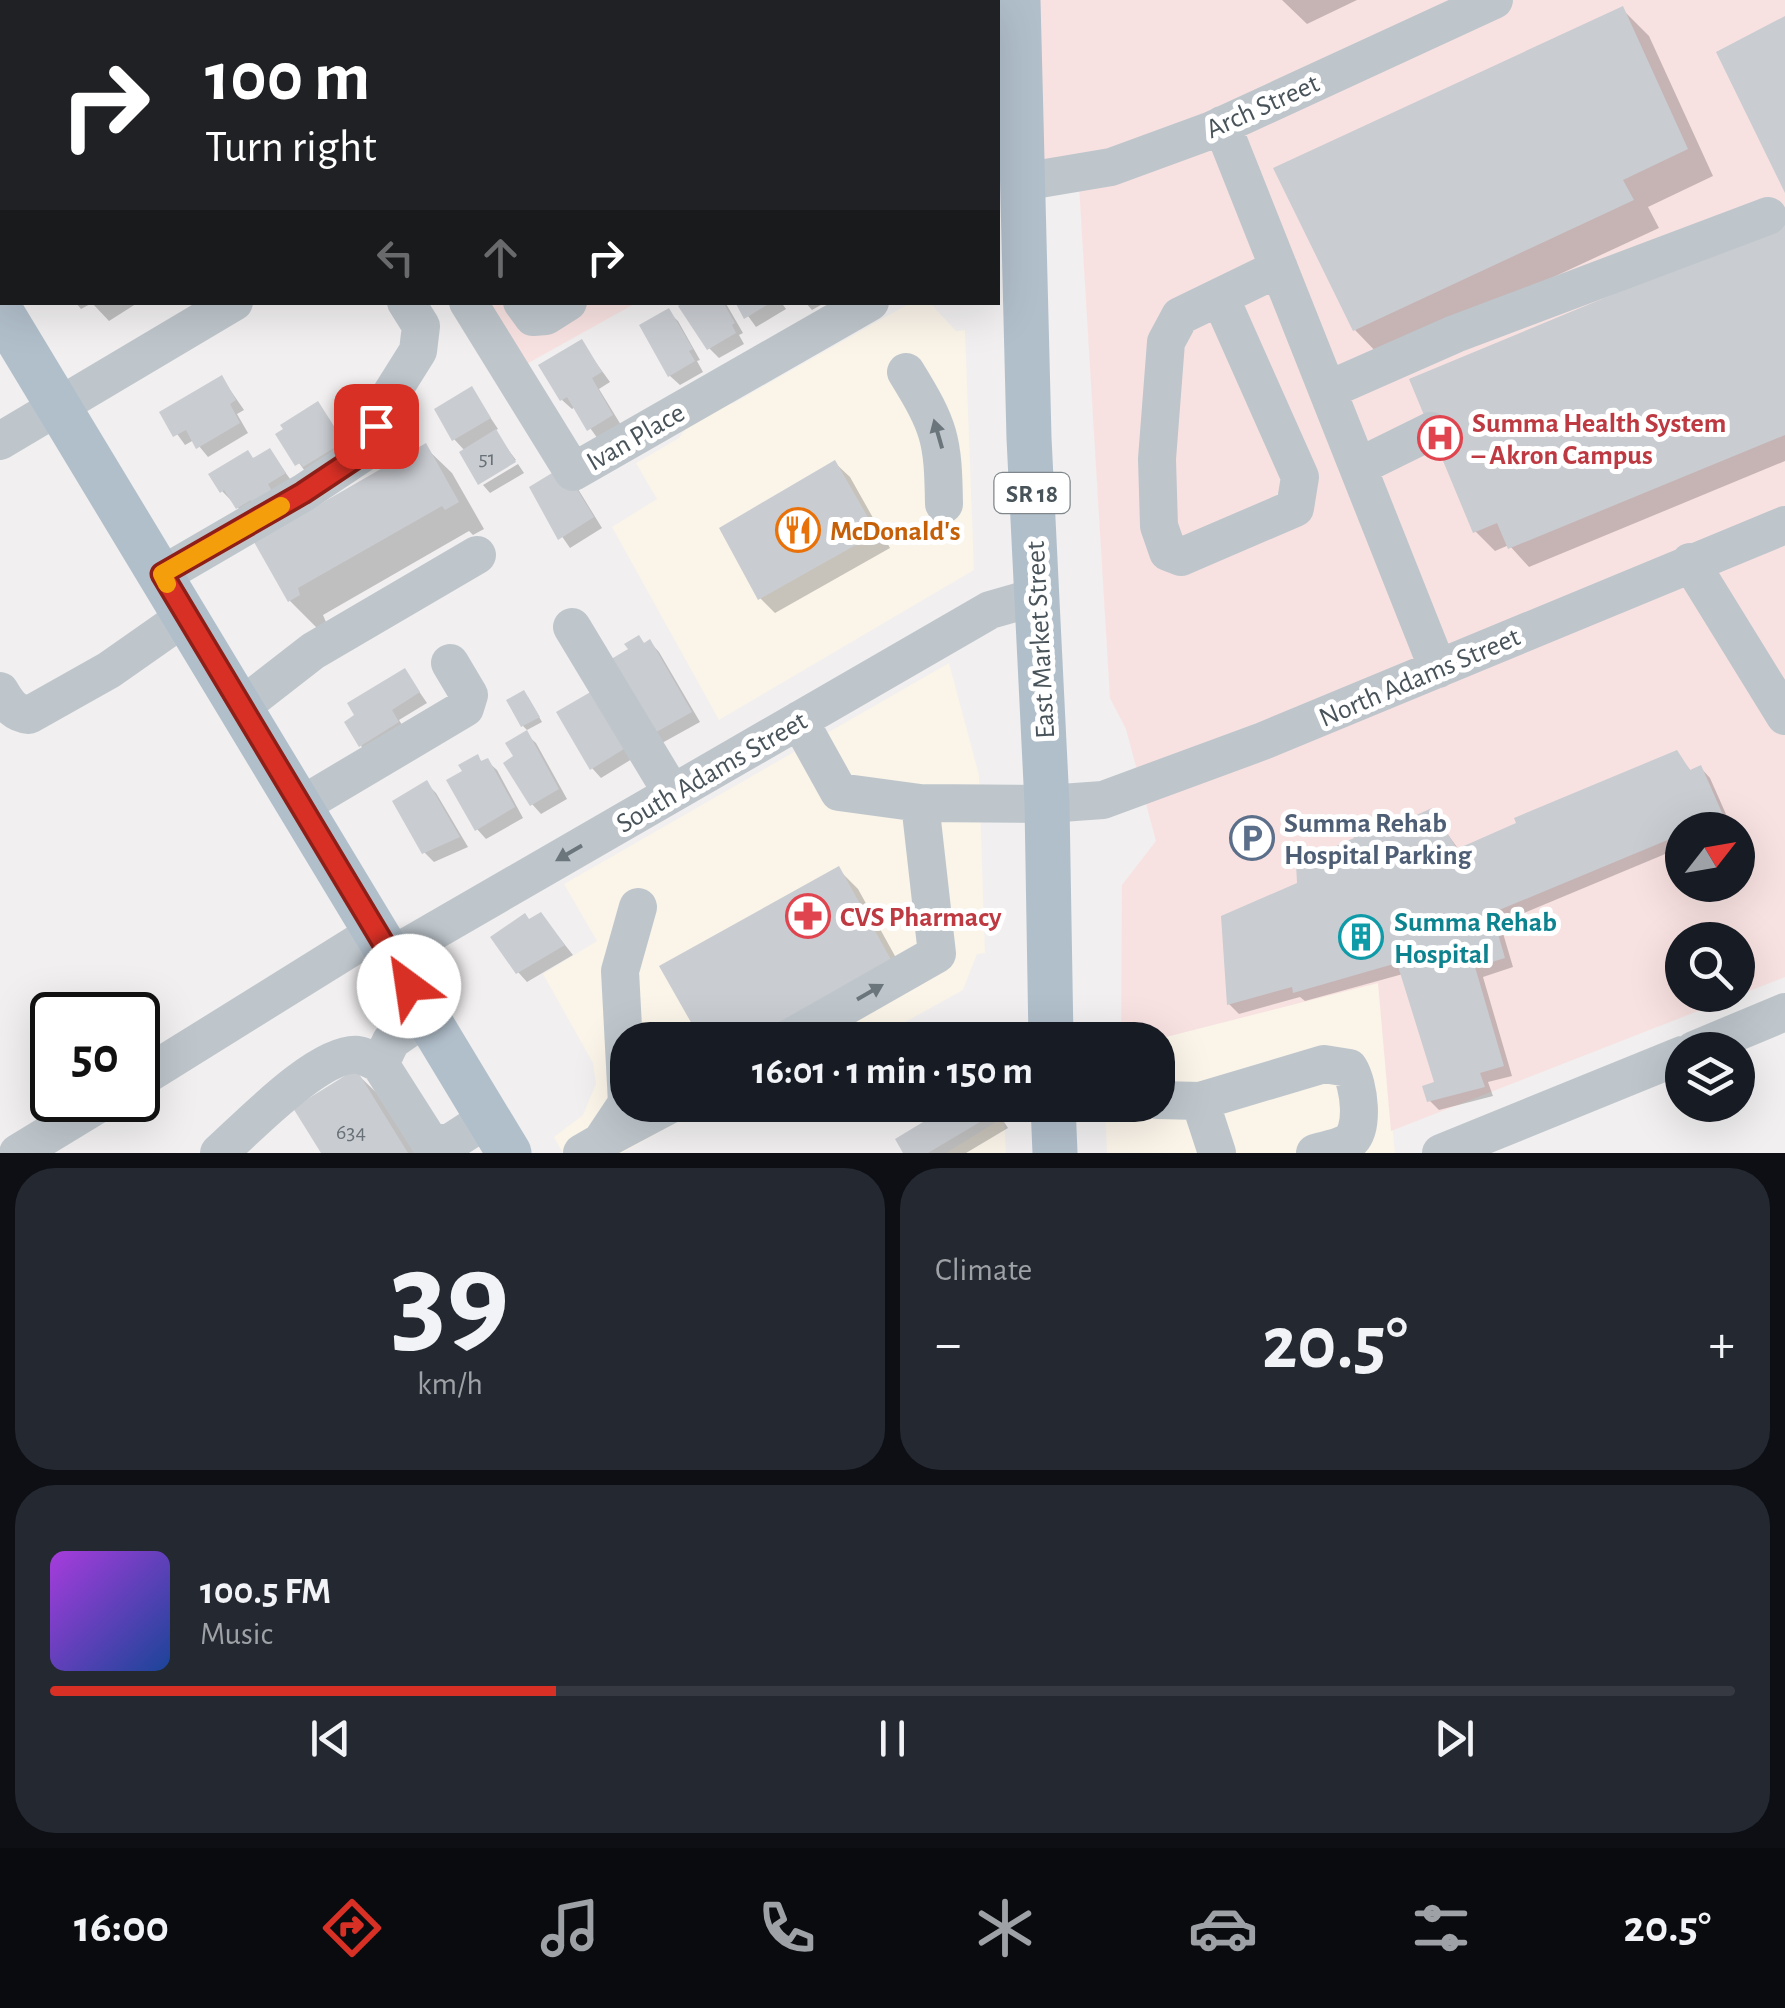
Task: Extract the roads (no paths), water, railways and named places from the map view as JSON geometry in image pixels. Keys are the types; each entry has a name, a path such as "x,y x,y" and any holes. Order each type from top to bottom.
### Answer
{"main road":[{"name":"East Market Street","path":"1018,0 1014,209 1047,804 1051,1022"},
{"path":"0,310 499,1136"},
{"path":"1054,1122 1055,1153"}],"street":[{"name":"Arch Street","path":"1014,209 1222,125 1489,1"},
{"path":"1222,125 1438,669"},
{"path":"1328,390 1455,334 1768,216"},
{"path":"1220,296 1300,477 1300,494 1295,508 1181,557 1168,552 1158,526 1156,459 1166,342 1180,316 1220,296 1279,268"},
{"path":"0,441 229,305"},
{"path":"162,574 303,493 363,453 391,394 418,351 421,326 408,305"},
{"name":"Ivan Place","path":"470,305 572,472 865,305"},
{"path":"524,305 533,317 546,316 563,305"},
{"path":"906,372 934,419 944,452 944,504"},
{"path":"1358,468 1431,430"},
{"name":"North Adams Street","path":"787,727 839,792 920,803 1047,804 1103,800 1262,741 1785,525"},
{"path":"241,707 313,651 476,555"},
{"path":"1690,562 1785,716"},
{"name":"South Adams Street","path":"160,1067 314,974 383,944 672,793 990,610 1036,597"},
{"path":"0,691 20,714 29,715 109,670 186,616"},
{"path":"572,626 672,793"},
{"path":"300,806 465,708 470,695 450,663"},
{"path":"818,1022 937,954 920,803"},
{"path":"591,1148 627,1103 620,972 638,907"},
{"path":"1737,1032 1785,1012"},
{"path":"380,1064 391,1041 427,1016"},
{"path":"219,1153 278,1100 330,1061 357,1055 380,1064 429,1141 448,1144 499,1136"},
{"path":"1441,1153 1665,1061"},
{"path":"1175,1100 1200,1101 1324,1064 1349,1068 1356,1079 1357,1131 1349,1142 1315,1153"},
{"path":"1200,1101 1218,1153"},
{"path":"18,1153 69,1122"},
{"path":"591,1148 638,1122"}],"place":[{"name":"Summa Health System – Akron Campus","path":"1440,438"},
{"name":"McDonald's","path":"798,530"},
{"name":"Summa Rehab Hospital Parking","path":"1252,838"},
{"name":"CVS Pharmacy","path":"808,916"},
{"name":"Summa Rehab Hospital","path":"1361,937"}]}
